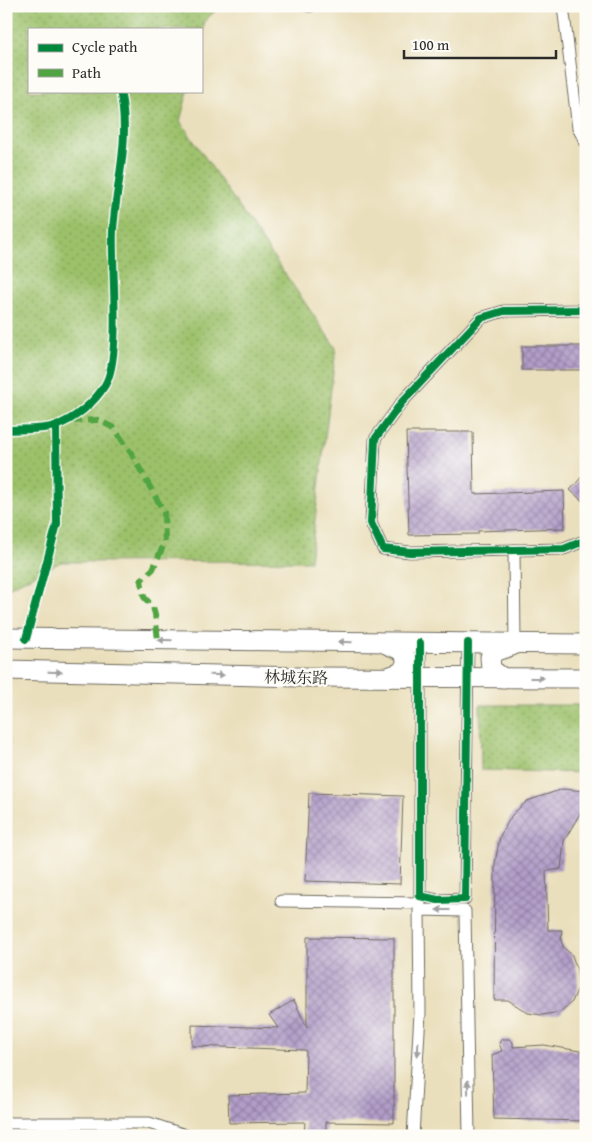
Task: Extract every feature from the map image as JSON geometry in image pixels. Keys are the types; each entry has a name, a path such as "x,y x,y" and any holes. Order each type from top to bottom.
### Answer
{"main road":[{"path":"6,638 586,644"},
{"path":"382,642 403,651 407,661 402,672 386,678"},
{"path":"503,678 491,669 490,657 496,651 515,644"},
{"name":"林城东路","path":"6,670 386,678 586,678"}],"street":[{"path":"562,6 578,128 586,143"},
{"path":"586,310 504,311 481,318 402,402 375,439 372,523 383,549 410,552 564,549 586,540"},
{"path":"514,550 515,644"},
{"path":"413,1136 420,1013 420,643"},
{"path":"468,643 465,911 469,1136"},
{"path":"420,903 465,899"},
{"path":"281,901 420,903 465,911"},
{"path":"6,1123 149,1123 188,1136"},
{"path":"380,1136 394,1136"}],"green space":[{"path":"6,6 220,6 205,21 202,34 202,28 28,28 28,92 188,92 180,121 336,348 310,561 61,562 6,589"},
{"path":"480,705 586,705 586,773 481,770"}],"building":[{"path":"522,346 586,346 586,370 522,370"},
{"path":"406,432 473,432 474,494 564,491 565,528 478,531 478,534 409,535"},
{"path":"586,472 586,504 570,490"},
{"path":"563,789 586,791 586,803 564,841 561,869 546,871 548,930 562,930 561,941 564,948 572,955 577,970 578,988 572,1002 560,1012 542,1015 528,1013 508,1000 494,1000 495,863 500,836 512,815 527,801"},
{"path":"309,793 403,796 400,884 305,881"},
{"path":"307,937 394,938 394,1123 326,1122 326,1136 304,1136 305,1122 229,1123 228,1095 305,1093 306,1050 192,1046 192,1025 278,1028 269,1015 294,1000 307,1028"},
{"path":"502,1039 509,1039 513,1042 513,1047 544,1045 586,1052 586,1121 494,1119 492,1055 502,1051 499,1043"}],"marked path":[{"path":"69,421 98,420 114,428 131,453 164,512 165,542 153,569 141,580 144,597 153,607 155,614 158,640"}],"cycle path":[{"path":"6,430 38,429 62,423 83,410 96,398 105,385 110,372 113,354 115,311 113,231 122,161 124,127 120,92"},
{"path":"586,310 504,311 481,318 402,402 375,439 371,523 383,549 410,552 564,549 586,540"},
{"path":"26,639 57,524 56,426"},
{"path":"420,643 420,896 438,900 465,899 468,643"}]}
